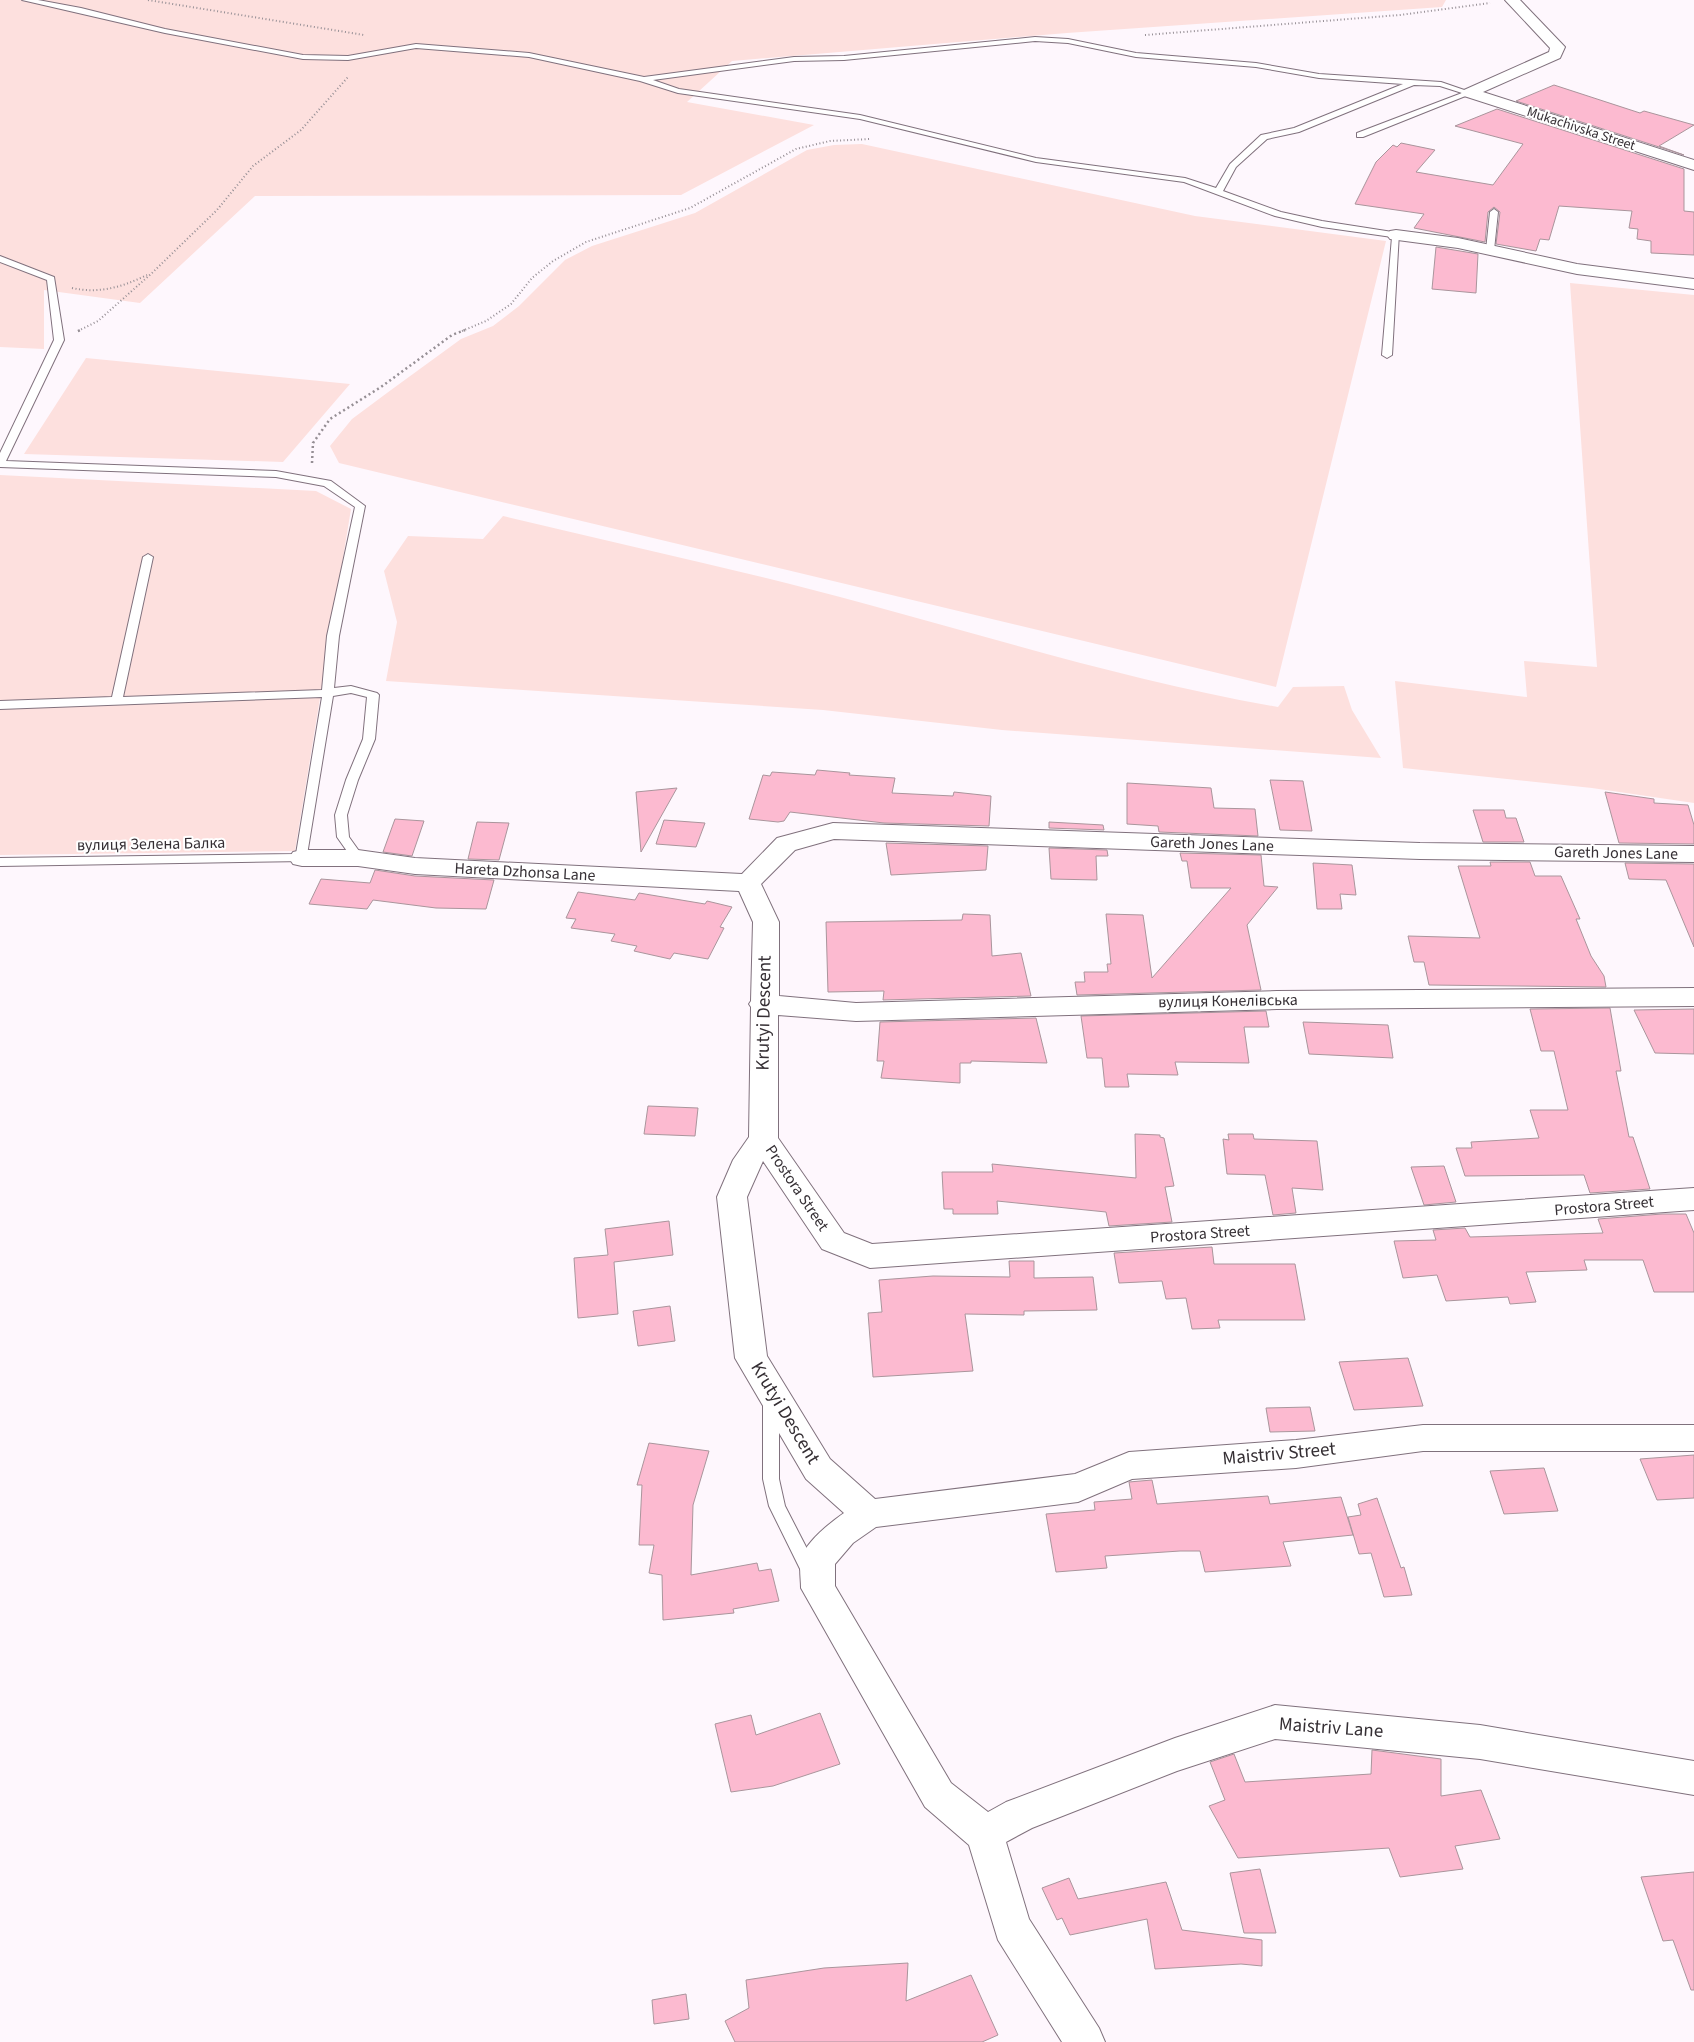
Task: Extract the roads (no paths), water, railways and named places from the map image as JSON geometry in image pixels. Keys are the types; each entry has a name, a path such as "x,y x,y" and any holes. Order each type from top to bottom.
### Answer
{"street":[{"path":"1469,93 1555,55 1558,47 1514,1"},
{"name":"Mukachivska Street","path":"1469,93 1694,165"},
{"path":"1396,235 1490,250 1577,269 1694,284"},
{"name":"Gareth Jones Lane","path":"748,884 786,844 833,831 1420,851 1694,854"},
{"name":"Hareta Dzhonsa Lane","path":"302,858 358,858 415,866 748,884"},
{"name":"Krutyi Descent","path":"748,884 766,922 763,1139 748,1160 732,1197 751,1358 818,1469 869,1514"},
{"name":"вулиця Конелівська","path":"764,1004 856,1012 1267,1000 1694,997"},
{"name":"Prostora Street","path":"763,1139 833,1241 870,1256 909,1255 1694,1199"},
{"name":"Maistriv Street","path":"869,1514 1078,1488 1129,1466 1296,1454 1423,1438 1694,1438"},
{"path":"869,1514 841,1533 818,1559 818,1588 938,1795 985,1834 1012,1927 1084,2042"},
{"name":"Maistriv Lane","path":"985,1834 1019,1815 1166,1758 1274,1722 1480,1742 1694,1778"}],"lane":[{"path":"26,0 81,10 165,31 303,57 348,58 416,46 529,55 642,79 678,91 764,105 839,113 1036,160 1185,180 1278,214 1322,224 1396,235 1387,354"},
{"path":"642,79 794,58 844,58 1035,39 1068,41 1136,55 1256,65 1319,76 1441,84 1469,93"},
{"path":"1218,192 1233,166 1264,137 1296,130 1414,82"},
{"path":"1360,136 1469,93"},
{"path":"1490,250 1494,212"},
{"path":"0,259 51,279 59,340 0,464 276,474 327,483 360,506 333,636 328,693 302,858"},
{"path":"117,700 148,556"},
{"path":"0,705 328,693 351,689 373,695 369,738 341,814 343,837 358,858"},
{"name":"вулиця Зелена Балка","path":"0,862 302,858"},
{"path":"771,1391 770,1479 777,1506 818,1588"}]}
